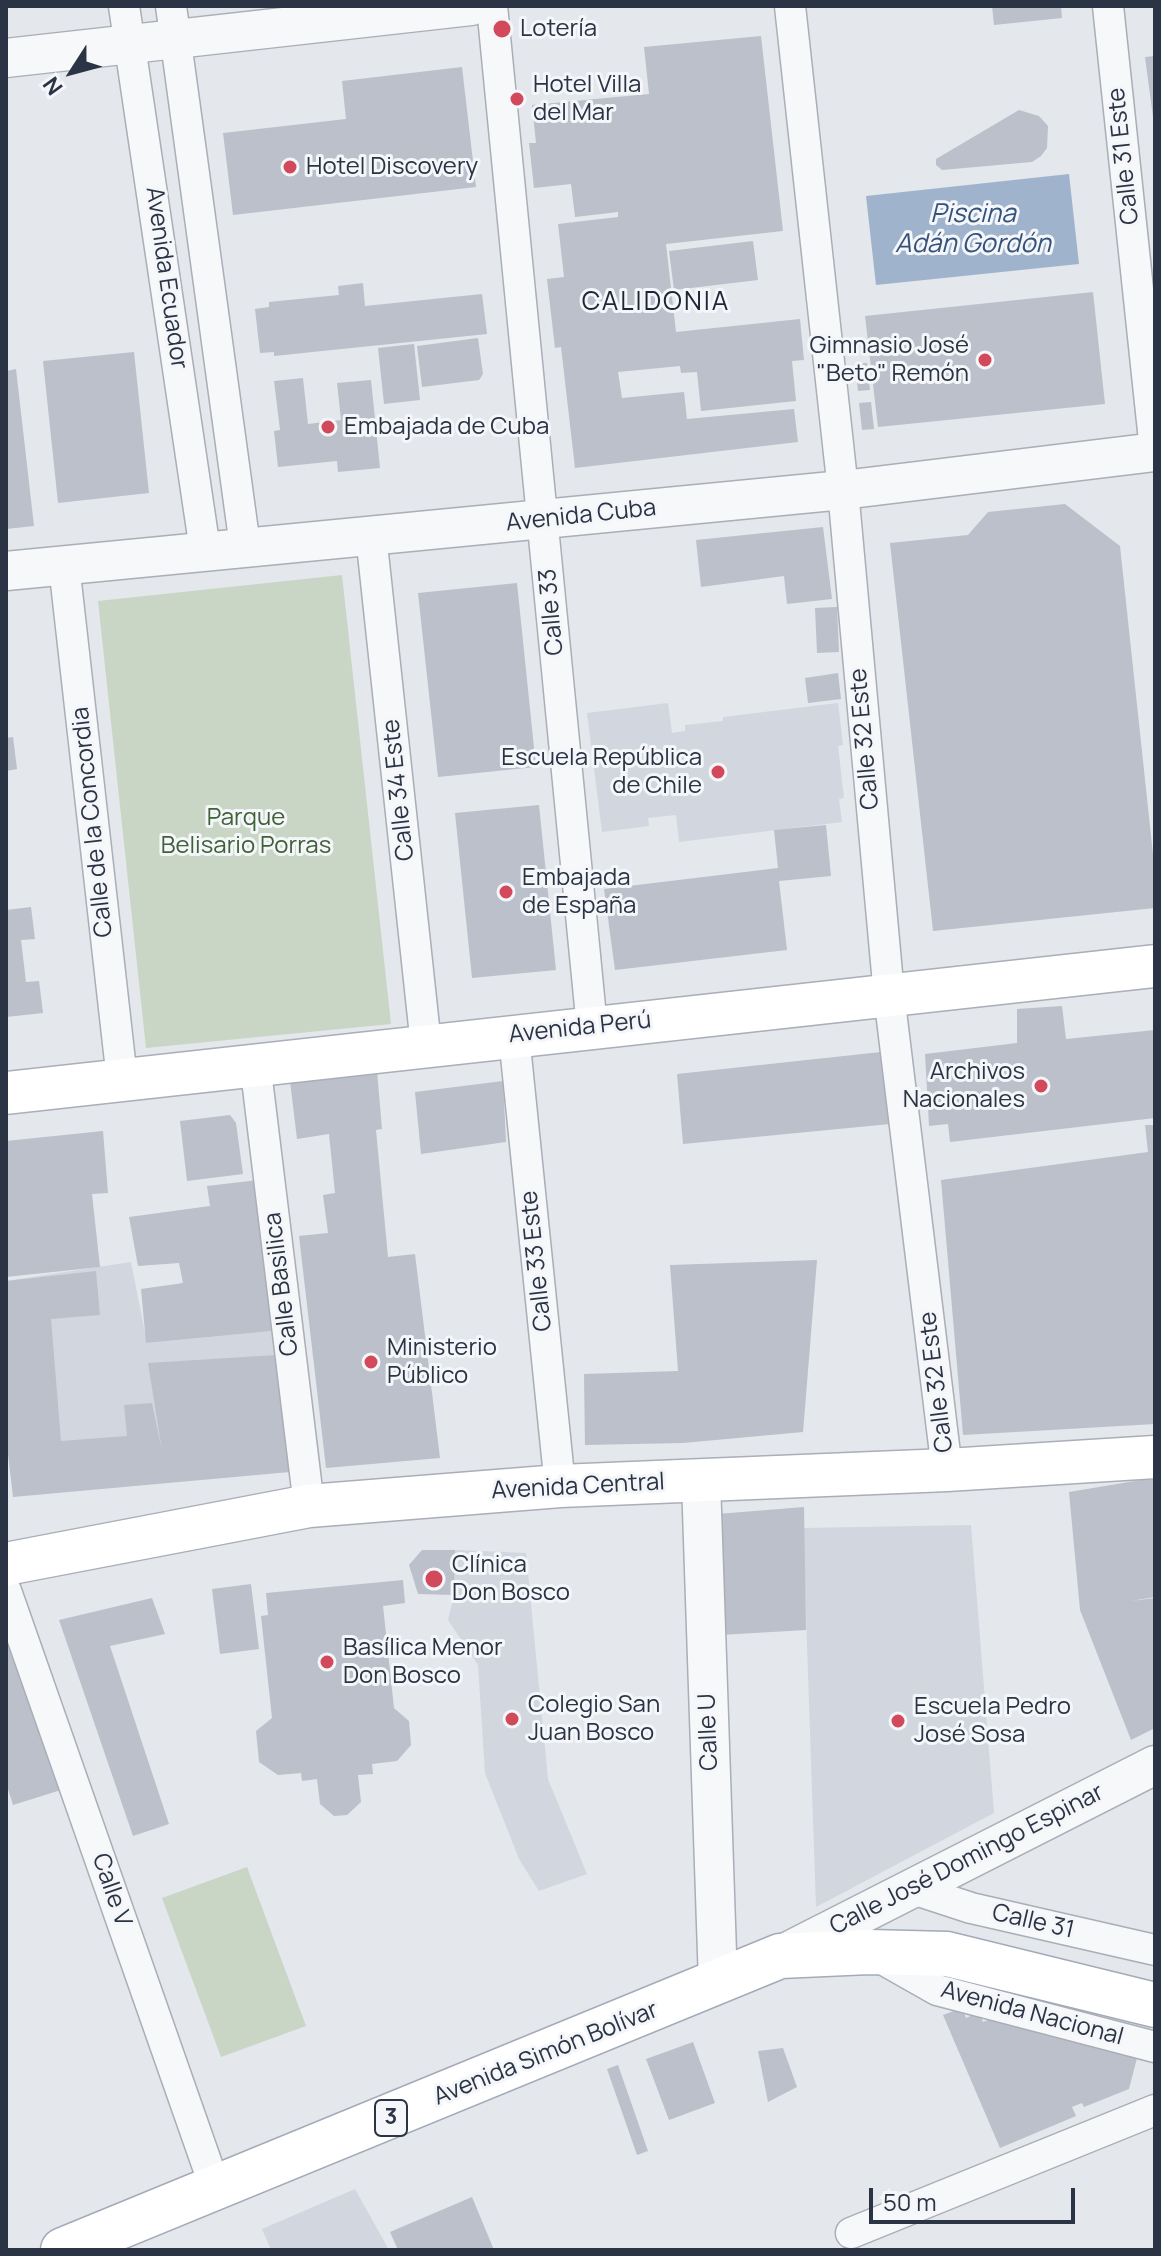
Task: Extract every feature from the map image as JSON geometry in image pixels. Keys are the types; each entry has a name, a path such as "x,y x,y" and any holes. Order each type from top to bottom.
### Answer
{"main road":[{"name":"Avenida Perú","path":"6,1093 255,1063 1155,966"},
{"name":"Avenida Central","path":"6,1564 309,1506 560,1486 947,1470 1155,1457"},
{"name":"Avenida Nacional","path":"718,1983 780,1956 869,1952 947,1954 1155,2005"},
{"name":"Avenida Simón Bolívar","path":"63,2250 718,1983"}],"street":[{"name":"Avenida Ecuador","path":"124,6 205,550"},
{"path":"6,58 128,45 172,23 471,6"},
{"name":"Calle 33","path":"492,6 592,1027"},
{"name":"Calle 32 Este","path":"790,6 843,490 889,995 947,1470"},
{"name":"Calle 31 Este","path":"1108,6 1155,451"},
{"name":"Avenida Ecuador","path":"172,23 245,546"},
{"name":"Avenida Cuba","path":"6,571 843,490 1155,451"},
{"name":"Calle 34 Este","path":"371,535 426,1045"},
{"name":"Calle de la Concordia","path":"64,565 122,1079"},
{"name":"Calle 33 Este","path":"514,1036 560,1486"},
{"name":"Calle Basilica","path":"255,1063 309,1506"},
{"name":"Calle U","path":"701,1481 718,1983"},
{"name":"Calle V","path":"6,1591 216,2190"},
{"name":"Calle José Domingo Espinar","path":"780,1956 1155,1765"},
{"name":"Calle 31","path":"913,1889 971,1908 1155,1950"},
{"name":"Avenida Nacional","path":"869,1952 937,1990 1155,2047"},
{"path":"851,2233 1155,2110"}],"shaded area":[{"name":"Escuela República de Chile","path":"668,703 672,733 685,731 685,725 723,721 723,717 838,703 843,745 838,746 844,798 839,799 842,822 679,842 676,815 648,818 649,826 602,832 587,713"},
{"path":"131,1262 147,1343 272,1331 290,1472 6,1437 6,1281"},
{"name":"Escuela Pedro José Sosa","path":"971,1525 994,1813 816,1907 803,1528"},
{"name":"Colegio San Juan Bosco","path":"455,1550 526,1553 548,1779 587,1874 539,1891 519,1859 485,1773 478,1665 448,1620 454,1595"},
{"path":"355,2189 389,2250 271,2250 262,2229"}],"green space":[{"name":"Parque Belisario Porras","path":"342,575 391,1024 146,1048 98,601"},
{"path":"247,1867 306,2026 221,2057 162,1898"}],"water":[{"name":"Piscina Adán Gordón","path":"1069,174 1079,264 876,285 866,196"}],"building":[{"path":"992,6 1061,6 1062,18 994,25"},
{"path":"761,36 783,231 666,244 676,332 800,319 804,360 792,361 796,401 701,411 697,372 681,373 680,366 618,372 622,398 684,392 687,419 794,409 798,442 575,468 561,347 555,348 547,279 564,277 558,224 618,217 618,212 575,217 571,184 534,188 529,143 536,143 532,105 649,94 644,47"},
{"path":"1155,56 1155,116 1153,117 1145,57"},
{"path":"462,67 476,187 233,215 223,133 346,119 342,81"},
{"path":"1019,110 1039,116 1048,126 1047,148 1032,162 942,170 936,165 936,159"},
{"path":"753,241 758,280 674,290 669,251"},
{"path":"363,283 365,306 482,294 487,334 274,356 274,352 260,353 255,309 269,307 269,302 339,295 338,286"},
{"name":"Gimnasio José \"Beto\" Remón","path":"1093,292 1105,404 878,427 865,316"},
{"path":"478,338 483,374 479,380 422,387 417,346"},
{"path":"414,344 420,400 384,404 378,348"},
{"path":"134,352 149,493 58,503 43,361"},
{"path":"867,363 870,390 858,391 855,364"},
{"path":"16,369 34,526 6,529 6,371"},
{"name":"Embajada de Cuba","path":"303,378 308,424 341,420 337,383 371,380 380,468 338,472 337,461 278,467 274,431 280,430 274,381"},
{"path":"871,402 874,429 862,430 859,403"},
{"path":"1065,504 1120,546 1155,873 1155,908 933,931 890,543 968,535 988,512"},
{"path":"823,527 832,599 787,604 784,576 701,587 696,540"},
{"path":"517,583 536,767 438,777 418,593"},
{"path":"837,607 839,652 817,653 815,608"},
{"path":"838,673 841,699 808,703 805,678"},
{"path":"13,737 17,769 6,771 6,738"},
{"name":"Embajada de España","path":"539,805 556,970 472,978 455,813"},
{"path":"826,825 831,876 779,881 787,950 615,970 604,889 778,868 774,830"},
{"path":"31,907 35,939 21,940 26,982 39,981 43,1013 6,1017 6,910"},
{"name":"Archivos Nacionales","path":"1062,1006 1066,1039 1155,1030 1155,1118 950,1142 948,1124 929,1126 925,1054 1017,1043 1017,1009"},
{"path":"881,1052 890,1124 683,1144 677,1074"},
{"name":"Ministerio Público","path":"377,1071 382,1129 376,1130 388,1257 415,1254 440,1458 326,1468 299,1236 328,1233 323,1195 335,1193 329,1134 297,1139 290,1081"},
{"path":"503,1081 506,1142 421,1154 415,1092"},
{"path":"230,1115 236,1123 243,1174 187,1181 180,1121"},
{"path":"1145,1125 1155,1125 1155,1424 963,1435 941,1180 1148,1152"},
{"path":"103,1131 108,1193 92,1194 100,1267 6,1277 6,1141"},
{"path":"258,1180 272,1331 146,1343 141,1289 183,1283 179,1263 138,1266 129,1217 210,1206 207,1186"},
{"path":"817,1260 803,1432 683,1443 585,1445 584,1374 678,1371 670,1265"},
{"path":"96,1271 100,1315 51,1319 61,1441 127,1436 124,1405 152,1403 162,1451 148,1363 276,1355 290,1472 13,1497 6,1437 6,1281"},
{"path":"1155,1480 1155,1597 1131,1601 1155,1598 1155,1728 1131,1740 1080,1610 1069,1492"},
{"path":"804,1507 806,1630 720,1635 717,1514"},
{"name":"Clínica Don Bosco","path":"422,1550 455,1550 454,1595 418,1594 409,1565"},
{"name":"Basílica Menor Don Bosco","path":"403,1580 405,1603 383,1606 394,1708 409,1721 411,1745 397,1761 372,1764 373,1774 358,1775 361,1802 347,1815 334,1816 320,1804 317,1779 302,1781 301,1773 278,1775 259,1762 256,1731 272,1718 261,1616 268,1615 266,1593"},
{"path":"251,1584 259,1649 220,1654 212,1589"},
{"path":"152,1598 165,1634 110,1646 169,1824 133,1836 59,1620"},
{"path":"6,1614 64,1789 13,1805 6,1783"},
{"path":"962,2008 966,2018 979,2012 983,2022 993,2018 1038,2026 1041,2034 1137,2058 1129,2089 1084,2107 1082,2103 1072,2107 1076,2116 1000,2148 943,2015"},
{"path":"693,2042 715,2103 669,2120 646,2059"},
{"path":"783,2048 797,2087 768,2102 758,2051"},
{"path":"618,2065 648,2151 637,2155 607,2069"},
{"path":"472,2197 494,2250 398,2250 390,2232"}],"place":[{"name":"Lotería","path":"502,29"},
{"name":"Hotel Villa del Mar","path":"517,99"},
{"name":"Hotel Discovery","path":"290,167"},
{"name":"Gimnasio José \"Beto\" Remón","path":"985,360"},
{"name":"Embajada de Cuba","path":"328,427"},
{"name":"Escuela República de Chile","path":"718,772"},
{"name":"Embajada de España","path":"506,892"},
{"name":"Archivos Nacionales","path":"1041,1086"},
{"name":"Ministerio Público","path":"371,1362"},
{"name":"Clínica Don Bosco","path":"434,1579"},
{"name":"Basílica Menor Don Bosco","path":"327,1662"},
{"name":"Colegio San Juan Bosco","path":"512,1719"},
{"name":"Escuela Pedro José Sosa","path":"898,1721"}],"district":[{"name":"CALIDONIA","path":"656,303"}]}
